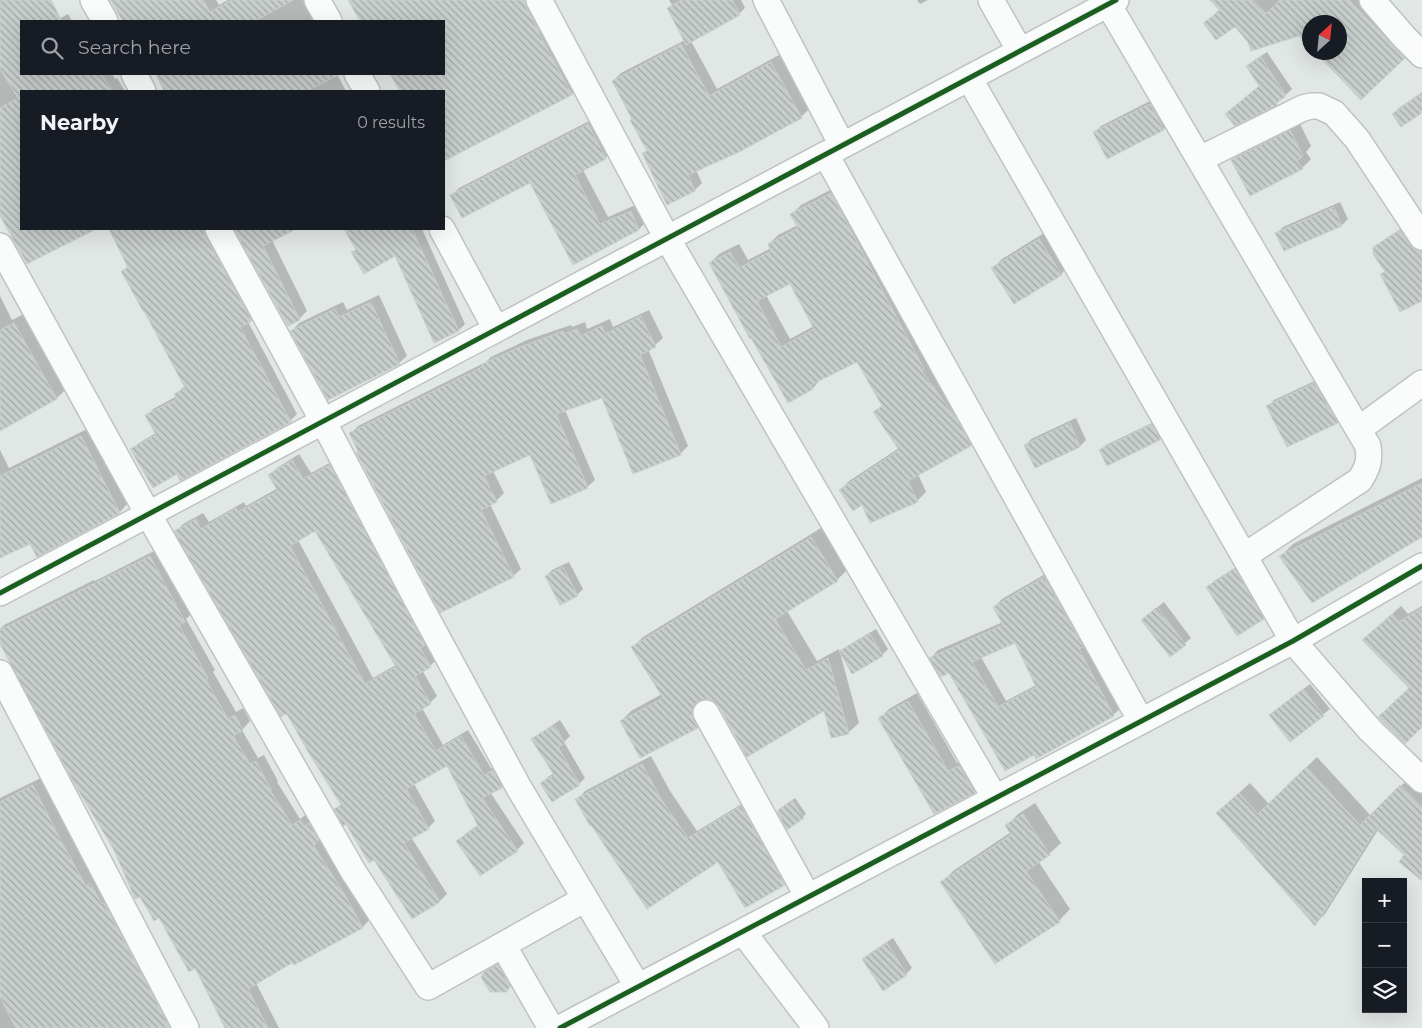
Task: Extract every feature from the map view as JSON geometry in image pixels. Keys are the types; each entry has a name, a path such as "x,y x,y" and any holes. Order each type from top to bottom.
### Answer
{"street":[{"path":"94,0 104,20"},
{"path":"318,0 328,20"},
{"path":"539,0 667,238 995,798"},
{"path":"766,0 834,150 1141,721"},
{"path":"991,0 1020,51"},
{"path":"1372,0 1405,38 1422,54"},
{"path":"0,593 1112,2 1200,159 1368,446 1370,458 1367,469 1360,480 1244,556"},
{"path":"135,75 142,90"},
{"path":"359,75 366,90"},
{"path":"970,78 1293,640 1370,730 1422,780"},
{"path":"1200,159 1303,108 1319,106 1334,113 1357,139 1422,237"},
{"path":"219,230 323,421 497,749 638,987"},
{"path":"443,230 496,329"},
{"path":"0,246 148,514 353,871 428,987 586,899"},
{"path":"1359,429 1422,383"},
{"path":"560,1028 1293,640 1422,566"},
{"path":"0,673 186,1028"},
{"path":"706,714 808,897"},
{"path":"743,932 816,1028"},
{"path":"503,945 551,1028"}],"building":[{"path":"0,0 51,0 61,20 20,20 20,75 102,75 111,90 20,90 20,230 94,230 27,264 0,216 0,108 18,98 0,69"},
{"path":"110,0 203,0 210,12 232,0 293,0 257,20 122,20"},
{"path":"348,0 525,0 526,7 572,95 445,160 445,90 399,90 391,75 445,75 445,20 359,20"},
{"path":"682,0 732,0 740,15 686,45 667,8"},
{"path":"1210,0 1253,0 1266,14 1280,0 1349,0 1405,58 1361,100 1323,60 1347,60 1347,15 1302,15 1302,39 1299,36 1251,51 1248,42 1235,27 1216,40 1203,23 1220,11"},
{"path":"681,44 709,96 771,62 802,118 739,152 688,175 695,191 667,205 642,153 647,151 612,81"},
{"path":"1261,57 1286,96 1276,103 1277,105 1235,126 1225,114 1259,86 1246,66"},
{"path":"156,75 338,75 309,90 164,90"},
{"path":"1422,93 1422,113 1401,127 1392,114"},
{"path":"1150,104 1164,130 1107,159 1093,132"},
{"path":"588,124 606,159 575,175 600,224 631,211 639,230 573,265 530,183 462,218 450,195"},
{"path":"1290,130 1303,156 1297,161 1303,169 1250,196 1231,160"},
{"path":"831,193 924,369 922,371 960,424 971,446 908,481 918,502 870,523 862,505 853,511 839,490 899,450 873,412 882,406 857,362 811,385 813,389 788,403 750,339 709,263 730,252 739,268 771,251 768,244 798,228 790,214","holes":["790,284 814,329 781,347 757,301"]},
{"path":"1334,207 1342,226 1284,251 1275,233"},
{"path":"109,230 204,230 205,236 252,321 240,327 291,422 180,481 177,474 153,488 130,449 156,435 145,415 177,399 174,394 185,388 121,271 128,268"},
{"path":"235,230 294,230 263,246 300,320 288,326"},
{"path":"345,230 412,230 459,331 434,343 395,256 364,274 351,252 356,250"},
{"path":"1400,230 1415,250 1422,251 1422,301 1400,312 1380,274 1385,272 1373,254 1373,247"},
{"path":"1039,239 1062,275 1014,304 991,268"},
{"path":"371,302 400,364 328,400 290,331 335,309 339,317"},
{"path":"641,316 656,347 640,355 681,455 633,474 602,398 556,414 588,488 551,504 530,455 484,476 497,502 481,510 514,577 440,613 356,452 358,451 349,433 482,367 482,364 518,348 563,331 564,334 577,329 580,336 602,326 605,334"},
{"path":"14,323 57,399 0,431 0,330"},
{"path":"1314,383 1338,423 1287,447 1266,406"},
{"path":"1070,423 1080,447 1035,468 1024,445"},
{"path":"1152,424 1160,440 1107,466 1099,450"},
{"path":"81,436 120,513 37,557 30,544 0,558 0,476"},
{"path":"292,460 303,479 330,465 425,645 420,648 431,667 415,676 431,704 414,714 436,751 461,736 484,775 493,770 502,788 482,798 518,851 480,876 456,841 478,826 447,766 406,789 429,829 404,843 440,902 412,919 374,860 369,863 346,824 343,826 334,809 341,805 288,716 286,714 281,717 174,531 196,519 201,529 236,508 238,512 278,491 268,475","holes":["315,531 396,667 365,684 290,546"]},
{"path":"1422,483 1422,537 1312,603 1279,556"},
{"path":"811,537 838,581 775,619 806,670 828,658 849,734 831,738 824,711 747,757 719,706 713,700 706,699 694,705 692,712 693,720 698,728 640,758 620,721 663,698 631,647"},
{"path":"150,556 185,622 179,625 208,678 206,680 228,719 235,715 243,730 233,736 250,764 256,761 270,790 292,825 300,820 304,826 309,823 319,840 314,842 316,844 313,845 345,895 363,928 294,965 292,963 248,989 268,1028 225,1028 195,968 189,972 159,918 154,921 140,897 135,899 114,850 75,785 0,644 0,630"},
{"path":"563,567 578,596 560,605 545,576"},
{"path":"1235,569 1264,619 1237,636 1206,587"},
{"path":"1044,577 1083,647 1079,649 1114,716 1036,759 1034,755 1005,771 949,673 941,677 929,658 1003,625 993,607","holes":["1015,643 1036,687 998,707 972,662"]},
{"path":"1157,607 1186,645 1170,657 1141,620"},
{"path":"1422,608 1422,727 1405,744 1378,717 1409,688 1362,640 1392,614 1399,622"},
{"path":"870,634 883,656 852,674 839,651"},
{"path":"1303,689 1324,716 1290,742 1269,715"},
{"path":"908,701 948,771 959,766 975,793 934,814 878,718"},
{"path":"554,725 565,743 558,747 580,785 552,802 540,783 554,775 531,739"},
{"path":"642,764 661,799 688,838 741,806 785,885 745,908 718,862 647,909 590,826 575,799"},
{"path":"1306,767 1360,825 1400,785 1422,807 1422,881 1399,862 1404,855 1376,829 1315,926 1216,813 1239,793 1258,814"},
{"path":"33,785 86,886 90,883 102,904 104,903 170,1028 16,1028 0,997 0,802"},
{"path":"792,800 804,818 787,830 777,811"},
{"path":"1023,814 1050,855 1026,871 1060,922 995,964 940,882 1011,835 1005,825"},
{"path":"887,943 907,975 883,991 862,959"},
{"path":"498,964 510,986 507,992 490,992 481,977 484,972"}],"cycle path":[{"path":"0,593 1116,0"},
{"path":"560,1028 1293,641 1422,566"}]}
